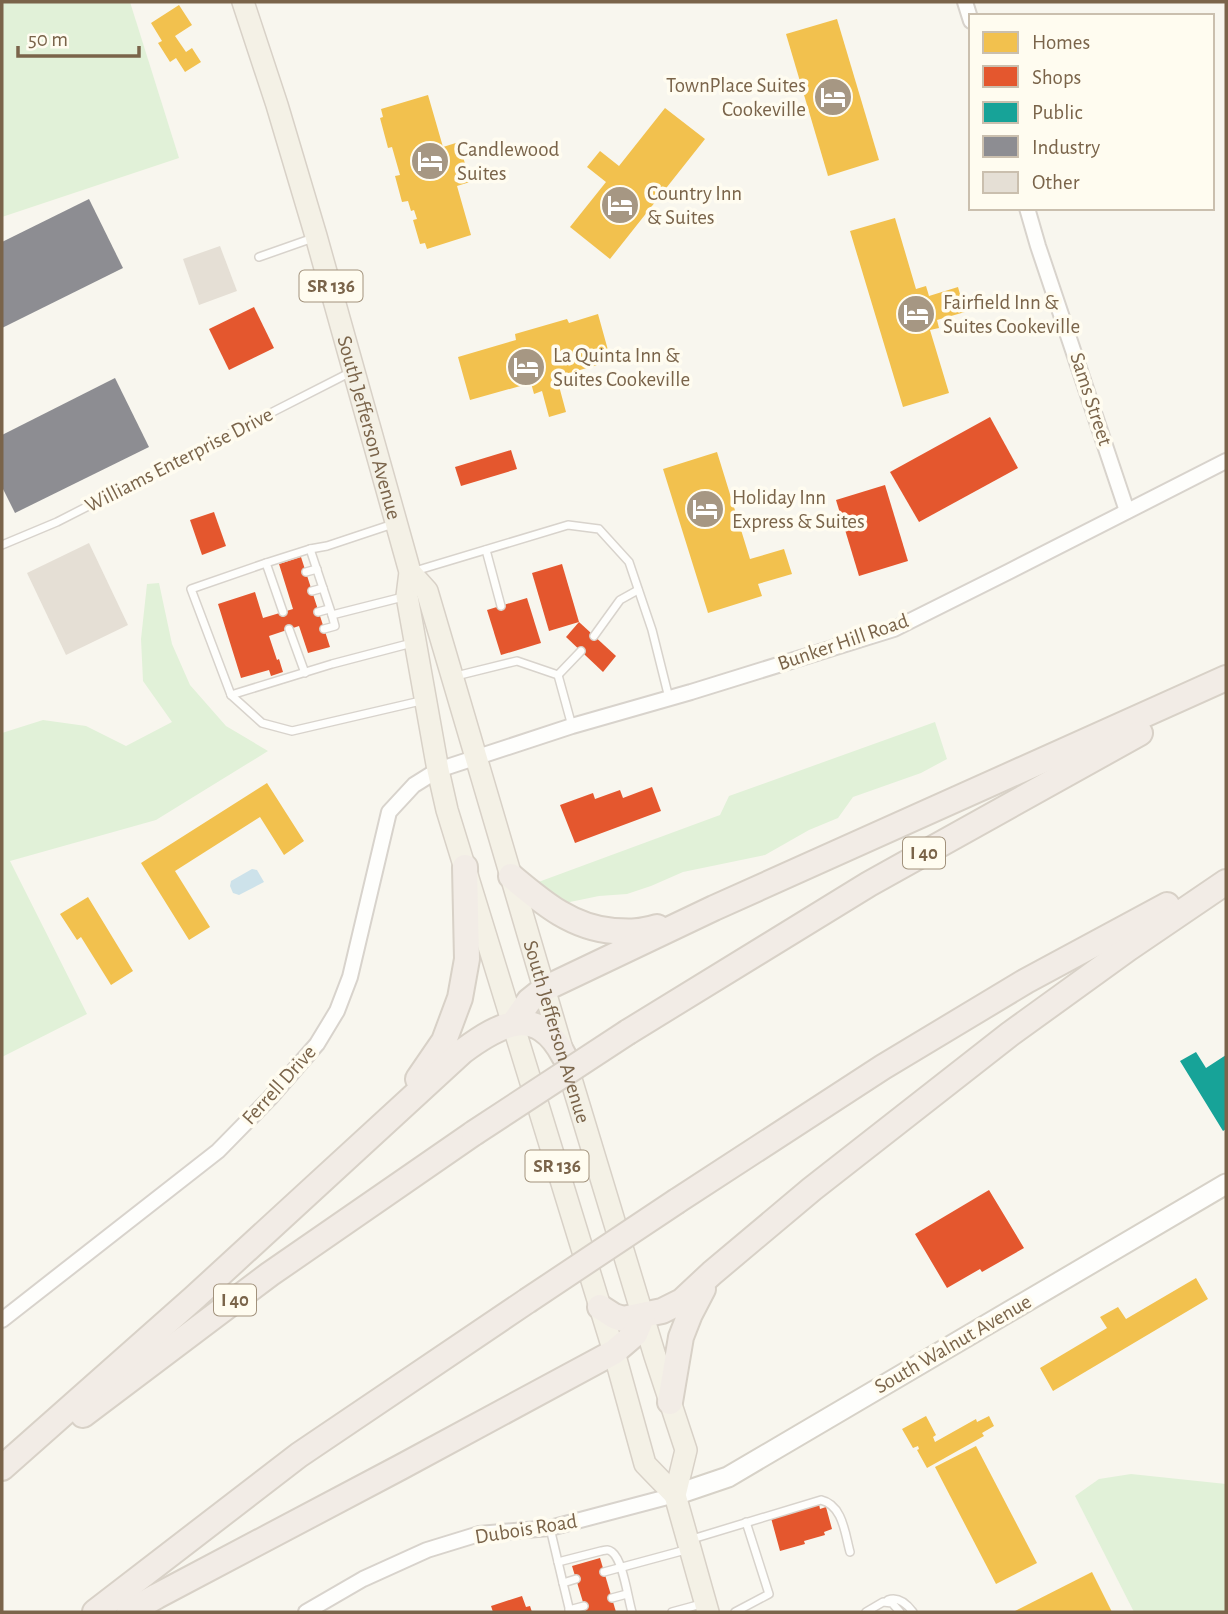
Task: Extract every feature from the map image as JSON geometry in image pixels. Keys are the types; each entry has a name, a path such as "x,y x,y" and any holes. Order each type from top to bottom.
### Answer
{"highway":[{"path":"513,1024 529,1001 544,989 714,908 1226,678"},
{"name":"I 40","path":"2,1477 270,1274 474,1133 628,1032 869,884 1226,686"},
{"path":"370,1135 418,1080 444,1041 460,998 467,959 465,867"},
{"path":"95,1612 299,1455 677,1201 906,1053 1026,981 1226,873"},
{"path":"511,876 534,896 568,919 595,930 640,932 714,908"},
{"path":"600,1307 624,1319 674,1306 682,1301 812,1189 1010,1034 1118,955 1226,882"},
{"path":"2,1468 194,1298 463,1051 489,1034 513,1024 529,1023 551,1036 564,1055"},
{"path":"670,1402 681,1337 712,1273"},
{"path":"129,1612 614,1352 635,1334 643,1315"}],"main road":[{"name":"South Jefferson Avenue","path":"243,2 317,236 410,572 407,596 447,810 614,1352 645,1464 675,1495 706,1608"},
{"name":"South Jefferson Avenue","path":"410,572 427,591 544,989 686,1450 675,1495"}],"street":[{"name":"Sams Street","path":"1028,210 1127,511"},
{"name":"Bunker Hill Road","path":"438,770 572,726 894,629 1226,461"},
{"name":"Ferrell Drive","path":"2,1320 218,1151 270,1098 317,1044 337,1012 350,978 389,812 414,785 438,770"},
{"name":"South Walnut Avenue","path":"675,1495 728,1477 1226,1184"},
{"name":"Dubois Road","path":"306,1612 363,1579 427,1550 480,1534 550,1528 675,1495"}],"lane":[{"path":"259,257 317,236"},
{"name":"Williams Enterprise Drive","path":"2,545 57,522 353,371"},
{"path":"396,523 191,589 231,695 262,723 292,731 426,700"},
{"path":"410,572 568,525 598,529 629,562 652,630 669,698"},
{"path":"310,549 335,626 324,629"},
{"path":"486,550 501,606"},
{"path":"266,563 283,612"},
{"path":"306,572 317,569"},
{"path":"273,584 284,580"},
{"path":"312,591 323,587"},
{"path":"594,636 620,600 638,590"},
{"path":"318,612 331,612 407,596"},
{"path":"279,600 289,597"},
{"path":"289,629 304,673"},
{"path":"293,639 303,636"},
{"path":"231,695 415,643"},
{"path":"515,651 517,661"},
{"path":"558,675 581,651"},
{"path":"452,677 517,661 558,675"},
{"path":"558,675 572,726"},
{"path":"604,1572 746,1522 821,1500 830,1502 839,1514 850,1552"},
{"path":"735,1612 769,1594 746,1522"},
{"path":"550,1528 569,1611 584,1606"},
{"path":"558,1562 601,1550 614,1554 621,1568 632,1612"},
{"path":"562,1583 576,1579"},
{"path":"612,1598 627,1594"},
{"path":"866,1612 892,1598 901,1600 913,1612"},
{"path":"883,1602 892,1603 900,1612"},
{"path":"672,1612 706,1608"}],"green space":[{"path":"2,2 130,2 179,158 2,217"},
{"path":"159,583 172,644 190,685 226,726 268,751 156,820 10,861 87,1014 2,1057 2,733 43,720 86,726 126,746 172,722 143,681 141,639 147,584"},
{"path":"935,722 947,759 921,773 853,797 838,818 809,830 765,855 683,872 627,894 565,903 533,884 720,815 729,796"},
{"path":"1131,1474 1226,1484 1226,1612 1134,1612 1075,1496 1099,1479"}],"water":[{"path":"252,869 257,870 264,882 239,895 233,893 231,881"}],"building: Homes":[{"path":"179,5 192,25 175,36 186,52 192,48 201,62 185,72 176,58 170,62 158,43 162,41 151,23"},
{"name":"TownPlace Suites Cookeville","path":"837,19 879,160 828,176 786,34"},
{"name":"Candlewood Suites","path":"428,95 443,147 459,142 470,182 457,186 471,235 427,249 425,243 420,244 413,220 417,219 414,210 411,211 408,201 402,202 395,176 400,175 392,147 388,148 380,118 383,117 381,109"},
{"name":"Country Inn & Suites","path":"665,108 705,139 610,259 570,227 606,182 587,167 600,151 619,166"},
{"name":"Fairfield Inn & Suites Cookeville","path":"895,218 916,289 926,286 929,296 958,287 965,312 937,320 939,328 930,330 949,393 903,407 850,231"},
{"name":"La Quinta Inn & Suites Cookeville","path":"598,314 611,361 573,372 575,381 559,386 566,412 549,417 542,391 534,394 531,383 470,400 458,357 516,340 515,334 567,319 569,323"},
{"name":"Holiday Inn Express & Suites","path":"717,452 750,559 784,549 792,574 758,584 762,596 708,613 663,469"},
{"path":"267,783 304,841 284,855 260,817 175,871 210,927 189,940 141,863"},
{"path":"88,897 133,971 111,985 81,937 77,940 60,914"},
{"path":"1196,1278 1208,1299 1053,1391 1040,1368 1107,1328 1100,1317 1118,1307 1126,1319"},
{"path":"926,1416 936,1435 933,1437 935,1442 976,1419 977,1422 989,1416 994,1426 982,1433 984,1436 927,1468 917,1450 918,1446 913,1448 902,1429"},
{"path":"976,1446 1037,1563 996,1584 935,1467"},
{"path":"1092,1572 1112,1612 1013,1612"}],"building: Shops":[{"path":"254,307 274,348 229,370 209,329"},
{"path":"990,417 1018,468 919,522 890,472"},
{"path":"511,450 517,469 461,486 455,467"},
{"path":"885,485 908,561 859,576 836,500"},
{"path":"214,512 226,546 202,555 190,520"},
{"path":"301,557 330,647 308,653 299,626 269,636 283,672 271,676 269,670 241,678 218,604 255,592 263,618 293,609 279,564"},
{"path":"562,564 579,622 549,631 532,573"},
{"path":"527,598 541,643 501,655 487,610"},
{"path":"579,622 616,656 603,672 566,637"},
{"path":"652,787 661,811 575,843 560,805 593,793 595,799 620,790 623,798"},
{"path":"989,1190 1024,1248 947,1288 915,1234"},
{"path":"819,1504 820,1509 826,1507 832,1529 824,1532 825,1535 804,1541 805,1544 780,1551 771,1518"},
{"path":"600,1558 616,1612 586,1612 572,1566"},
{"path":"522,1596 526,1607 530,1606 532,1612 493,1612 491,1606"}],"building: Public":[{"path":"1196,1052 1206,1068 1226,1055 1226,1129 1223,1131 1180,1061"}],"building: Industry":[{"path":"89,199 123,268 2,328 2,242"},
{"path":"115,378 149,447 15,513 2,487 2,435"}],"building: Other":[{"path":"220,246 237,291 199,305 183,259"},
{"path":"89,543 128,625 66,655 27,573"}],"place":[{"name":"TownPlace Suites Cookeville","path":"833,97"},
{"name":"Candlewood Suites","path":"430,161"},
{"name":"Country Inn & Suites","path":"620,205"},
{"name":"Fairfield Inn & Suites Cookeville","path":"916,314"},
{"name":"La Quinta Inn & Suites Cookeville","path":"526,367"},
{"name":"Holiday Inn Express & Suites","path":"705,509"}]}
